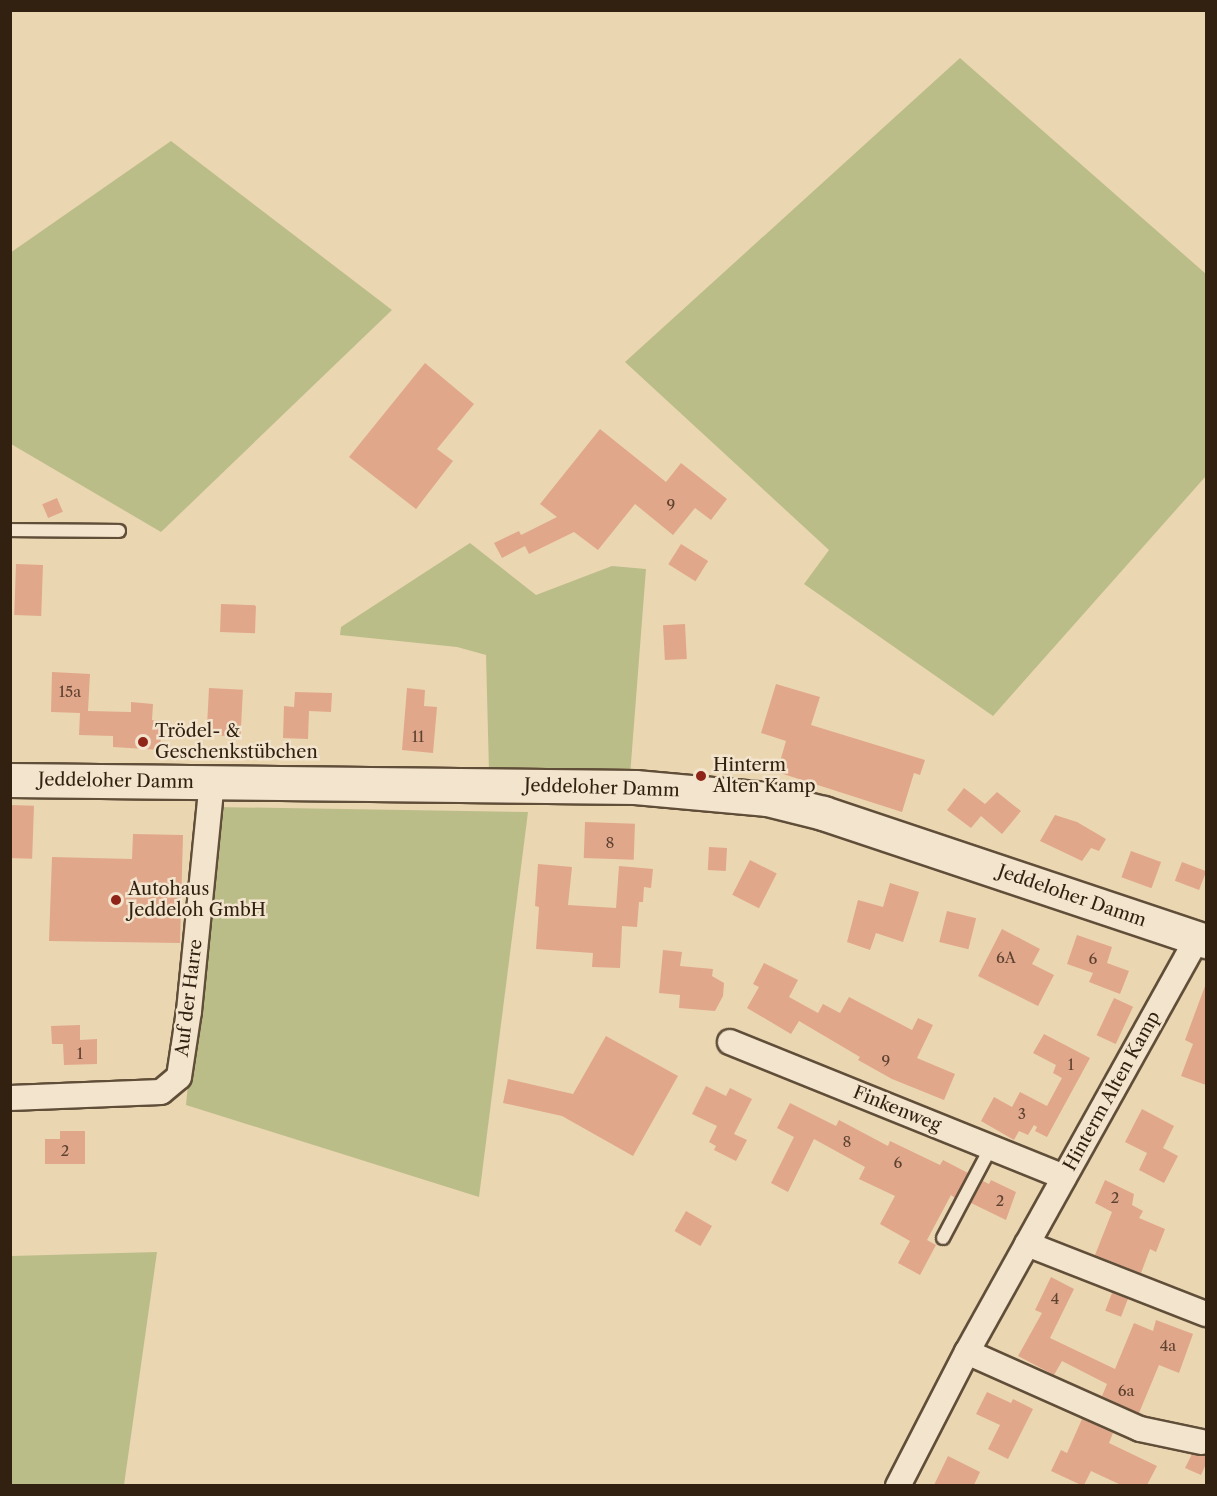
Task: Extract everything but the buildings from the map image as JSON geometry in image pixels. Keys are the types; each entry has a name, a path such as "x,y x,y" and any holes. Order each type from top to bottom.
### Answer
{"main road":[{"name":"Jeddeloher Damm","path":"10,780 635,787 767,799 823,813 1202,940"}],"street":[{"name":"Auf der Harre","path":"10,1098 160,1092 179,1077 189,1011 212,782"},
{"name":"Hinterm Alten Kamp","path":"899,1485 967,1352 1064,1177 1202,940"},
{"name":"Finkenweg","path":"730,1042 1064,1177"},
{"path":"1027,1244 1206,1314"},
{"path":"967,1352 1140,1429 1202,1442"}],"lane":[{"path":"10,530 119,531"},
{"path":"943,1238 991,1147"}],"green space":[{"path":"960,58 1206,274 1206,476 993,716 804,584 829,550 625,362"},
{"path":"171,141 392,310 161,532 11,444 10,253"},
{"path":"470,543 536,595 612,566 646,569 630,776 489,772 486,655 457,647 340,635 341,627"},
{"path":"215,807 528,812 479,1197 186,1105"},
{"path":"157,1252 124,1485 11,1485 11,1256"}],"place":[{"name":"Trödel- & Geschenkstübchen","path":"143,742"},
{"name":"Hinterm Alten Kamp","path":"701,776"},
{"name":"Autohaus Jeddeloh GmbH","path":"116,900"}]}
